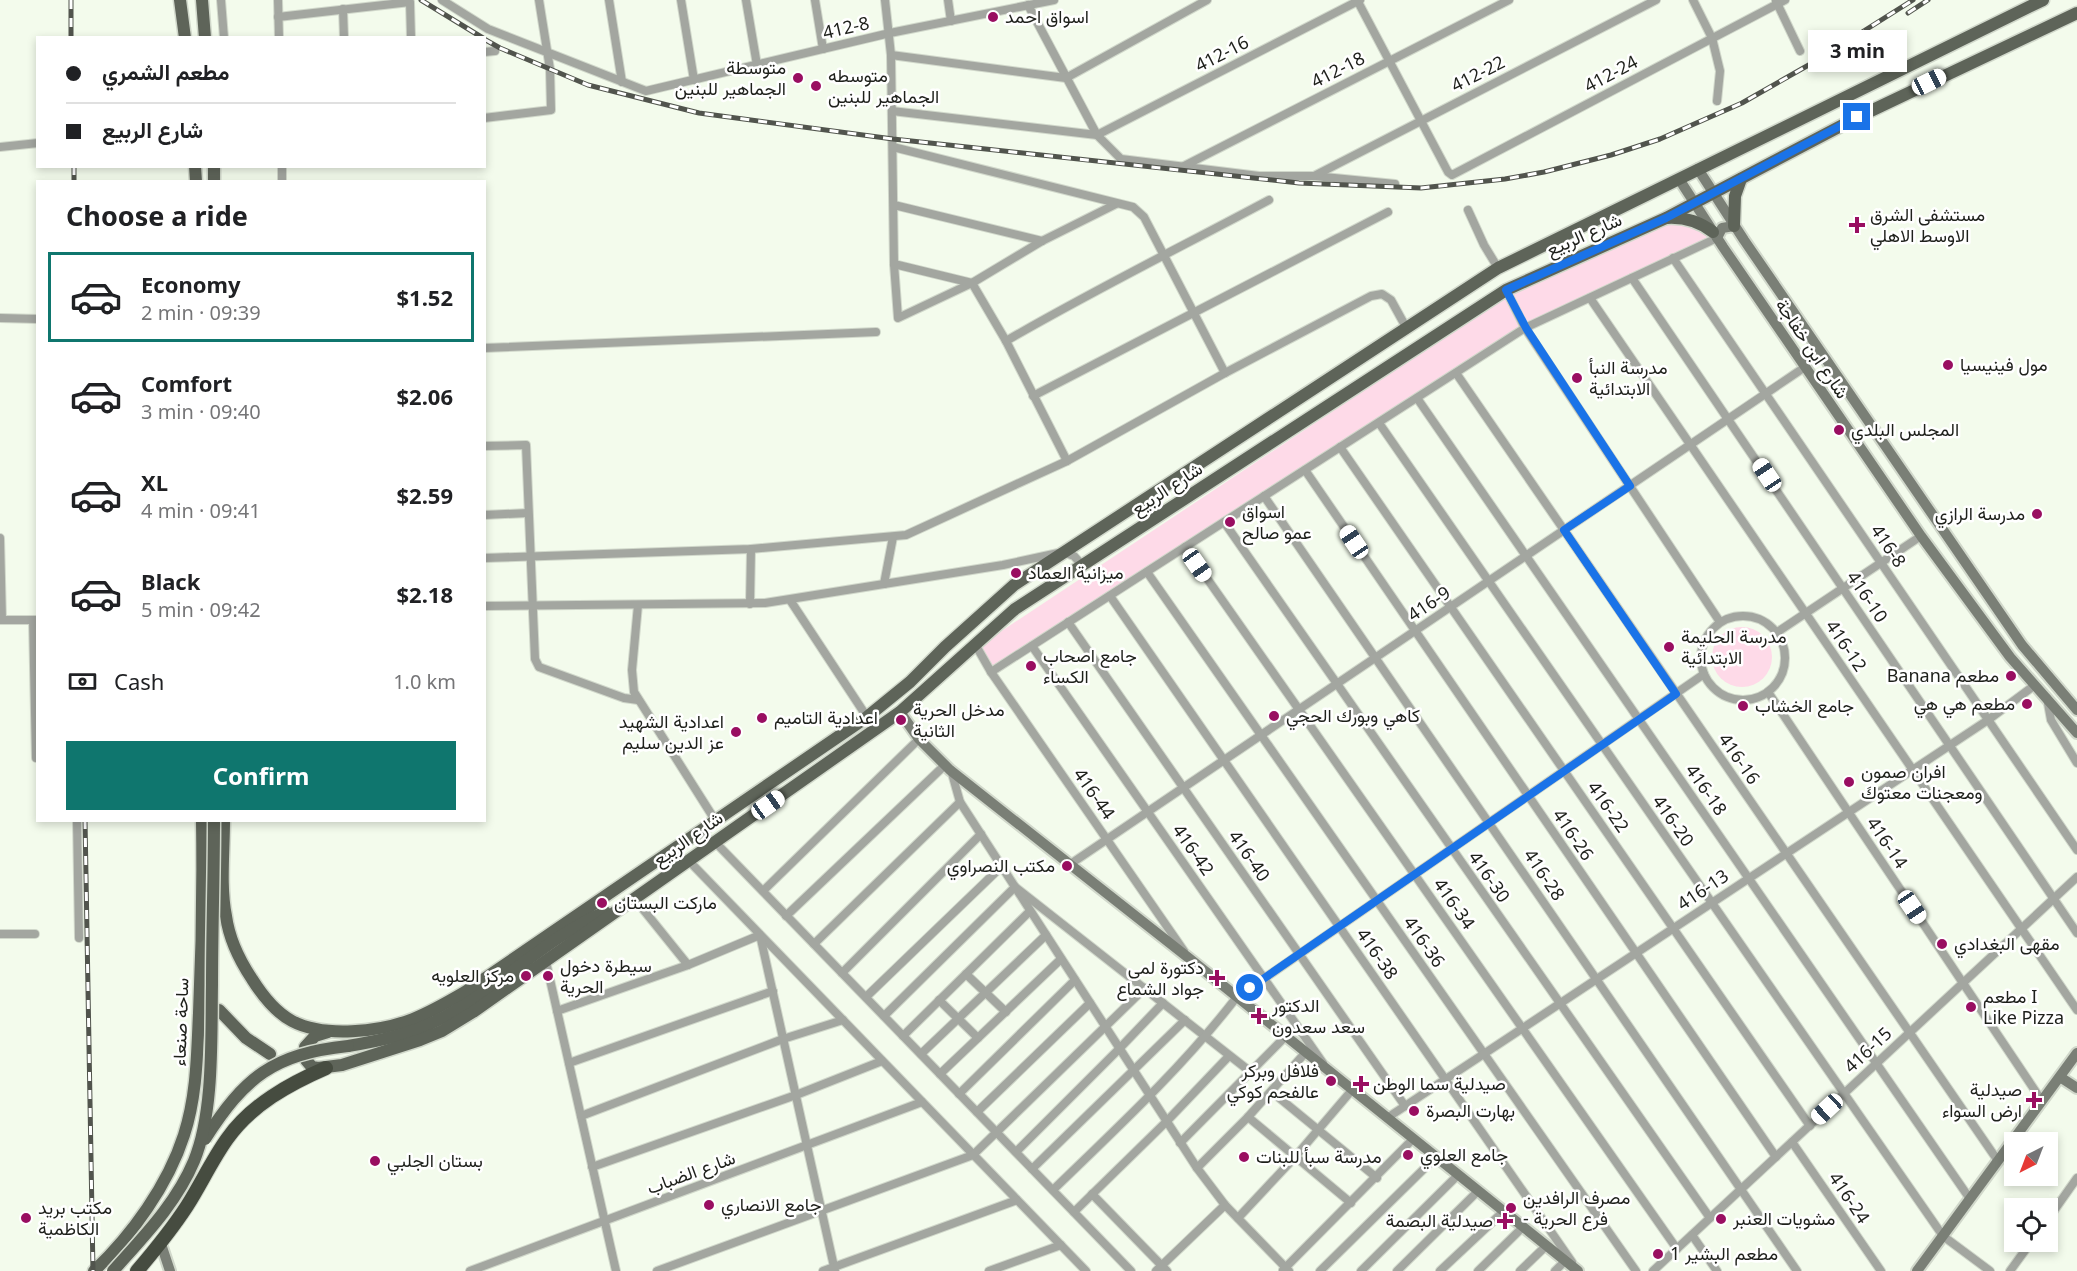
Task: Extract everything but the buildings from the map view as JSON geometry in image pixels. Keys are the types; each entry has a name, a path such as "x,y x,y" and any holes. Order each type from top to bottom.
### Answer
{"highway":[{"path":"137,1271 161,1244 227,1138 258,1107 294,1081 309,1061"}],"main road":[{"path":"180,0 185,36"},
{"path":"202,0 205,36"},
{"name":"شارع الربيع","path":"334,1031 386,1027 411,1020 465,992 867,717 910,682 1014,585 1498,268 2043,0"},
{"name":"شارع الربيع","path":"309,1061 420,1040 473,1012 900,712 1015,609 1506,290 1666,218 1857,117 2077,13"},
{"path":"1734,226 1735,196 1741,179"},
{"path":"1666,218 1687,219 1701,224 1715,235"},
{"name":"ساحة صنعاء","path":"94,1271 142,1214 162,1184 184,1134 192,1108 196,1081 201,966 202,822"},
{"path":"113,1271 167,1208 185,1179 204,1132 210,1058 214,822"},
{"path":"224,822 224,902 230,932 241,961 273,1008 302,1026 334,1031"},
{"path":"202,852 212,847 224,852"},
{"path":"198,1150 230,1102 252,1080 278,1062 302,1053 392,1037 435,1022 490,988 583,923 623,906"},
{"name":"ساحة صنعاء","path":"201,966 205,986"},
{"path":"219,1010 246,1038 270,1054"},
{"path":"309,1061 315,1036 334,1031"}],"street":[{"path":"221,0 224,36"},
{"path":"278,0 279,36"},
{"path":"442,0 488,29 621,82"},
{"path":"486,118 550,110 550,69 539,0"},
{"path":"609,0 621,82"},
{"path":"681,0 694,80"},
{"path":"746,0 757,65"},
{"path":"815,0 823,49"},
{"path":"885,0 891,55 894,264 898,318 972,283 1042,242 1116,204"},
{"path":"948,0 951,21"},
{"name":"412-8","path":"621,82 646,91 1018,4 1028,5 1054,0"},
{"path":"891,55 1066,78 1207,0"},
{"path":"1358,0 1422,120"},
{"name":"412-16","path":"1097,135 1358,0"},
{"name":"412-18","path":"1182,167 1509,0"},
{"name":"412-22","path":"1314,176 1656,0"},
{"path":"1693,0 1712,38 1720,71 1717,101"},
{"path":"1779,1 1800,51"},
{"name":"412-24","path":"1422,120 1448,172 1452,175 1779,1"},
{"path":"278,18 410,2 411,36"},
{"path":"1028,5 1097,135 1121,159 1259,176 1314,176 1395,184"},
{"path":"343,9 344,36"},
{"path":"486,52 495,51"},
{"path":"892,111 1097,135"},
{"path":"0,147 36,143"},
{"path":"893,147 1133,207 1144,217 1225,373"},
{"name":"شارع ابن خفاجة","path":"1698,170 1734,226 2022,645 2077,710"},
{"name":"شارع ابن خفاجة","path":"1679,179 1921,536 2010,657 2077,733"},
{"path":"1006,341 1078,299 1163,257 1269,200"},
{"path":"894,205 1042,242"},
{"path":"1468,210 1484,245 1498,268"},
{"path":"1033,396 1388,212"},
{"path":"992,672 1526,328 1673,258 1715,235 1722,228 1734,226"},
{"name":"416-8","path":"1673,258 2077,850"},
{"path":"894,264 972,283 1006,341 1067,461"},
{"name":"416-10","path":"1632,278 2077,933"},
{"path":"1506,290 1526,328 1720,622"},
{"path":"486,558 751,549 892,537 917,531 1067,461 1225,373 1371,296 1382,294 1391,300 1407,329"},
{"name":"416-12","path":"1590,298 2077,1010"},
{"path":"0,318 36,319"},
{"path":"486,348 876,332"},
{"name":"416-9","path":"1069,865 1805,367"},
{"name":"416-16","path":"1456,373 1998,1161"},
{"name":"416-18","path":"1417,398 1970,1199"},
{"name":"416-20","path":"1379,423 1943,1236 1990,1271"},
{"path":"486,446 526,445 535,659 539,667 624,698 638,700"},
{"name":"416-22","path":"1340,447 1810,1126"},
{"name":"416-26","path":"1305,470 1776,1157"},
{"name":"416-28","path":"1264,496 1797,1271"},
{"path":"486,515 528,513"},
{"name":"416-30","path":"1224,522 1710,1218"},
{"path":"1776,633 1921,536"},
{"path":"884,584 892,537"},
{"path":"0,538 1,620 35,620 36,758"},
{"name":"416-34","path":"1185,547 1677,1249"},
{"path":"750,604 751,549"},
{"path":"486,606 750,604 790,600 1003,565 1063,552 1074,556 1083,566"},
{"name":"416-36","path":"1147,572 1636,1271"},
{"name":"416-38","path":"1110,596 1578,1271"},
{"path":"790,600 867,717"},
{"path":"638,605 632,679 634,692 715,820"},
{"path":"1744,616 1762,621 1776,633 1785,658 1783,671 1777,683 1767,692 1756,698 1744,700 1731,698 1715,689 1704,674 1701,651 1711,630 1720,622 1732,617 1744,616"},
{"name":"416-40","path":"1068,622 1405,1106"},
{"name":"416-44","path":"975,644 1190,959"},
{"name":"416-42","path":"1032,646 1329,1071"},
{"path":"1053,1190 1150,1097 1206,1037 1236,998 1704,674"},
{"name":"416-13","path":"1387,1118 1988,720 2035,685"},
{"path":"2057,688 2047,698 2051,720 2077,763"},
{"name":"416-14","path":"1767,692 2042,1101"},
{"path":"900,712 919,739 948,767 1578,1271"},
{"path":"763,891 919,739"},
{"path":"948,767 960,802 1180,1143 1225,1204 1286,1270 1413,1139"},
{"path":"786,916 948,767"},
{"path":"813,944 960,802"},
{"path":"77,822 79,938"},
{"path":"842,973 981,834"},
{"path":"715,842 1131,1271"},
{"path":"688,860 1086,1271"},
{"path":"866,998 1002,866"},
{"name":"416-15","path":"1653,1271 2077,876"},
{"path":"1015,887 1252,1072"},
{"path":"884,1016 1015,887"},
{"path":"634,898 688,965"},
{"path":"903,1036 1030,911"},
{"path":"0,934 36,934"},
{"path":"921,1054 1046,934"},
{"path":"557,1011 688,965 760,935"},
{"path":"760,935 834,1269"},
{"path":"940,1074 1061,959"},
{"path":"546,962 616,1271"},
{"path":"966,974 1006,1012"},
{"path":"959,1094 1075,980"},
{"path":"657,1271 973,1155 1144,988"},
{"path":"569,1063 772,991"},
{"path":"939,1000 978,1038"},
{"path":"977,1112 1090,1003"},
{"path":"1016,1152 1163,1003"},
{"path":"581,1116 783,1039 843,1020"},
{"path":"1032,1169 1185,1020"},
{"path":"1180,1143 1286,1036"},
{"path":"1197,1168 1248,1118 1306,1052"},
{"path":"1917,1271 2060,1077 2073,1066 2077,1053"},
{"path":"1074,1212 1166,1122 1229,1056"},
{"path":"592,1167 796,1095 882,1061"},
{"path":"2060,1077 2077,1088"},
{"path":"1238,1218 1320,1129 1352,1090"},
{"path":"1272,1092 1377,1178"},
{"name":"شارع الضباب","path":"470,1271 922,1102"},
{"path":"1248,1118 1351,1203"},
{"name":"416-24","path":"1792,1142 1881,1271"},
{"path":"1320,1271 1436,1157"},
{"path":"1361,1271 1458,1175"},
{"path":"2058,1205 2077,1179"},
{"path":"1397,1271 1478,1191"},
{"path":"1092,1194 1162,1269 1225,1204"},
{"path":"823,1271 834,1269 1017,1200"},
{"path":"1440,1271 1504,1211"},
{"path":"1478,1271 1523,1227"},
{"path":"1692,1235 1717,1271"},
{"path":"161,1244 170,1271"},
{"path":"989,1271 1061,1245"},
{"path":"1520,1271 1546,1246"},
{"path":"2010,1271 2024,1252"},
{"path":"1555,1271 1565,1261"}],"shaded area":[{"path":"1667,221 1685,221 1714,237 1529,323 992,669 979,646 1511,293"},
{"path":"1736,627 1748,627 1759,632 1767,640 1772,657 1770,669 1759,682 1748,687 1736,687 1725,682 1717,674 1712,663 1712,651 1717,640 1725,632"}],"railway":[{"path":"71,0 71,36"},
{"path":"421,0 480,36"},
{"path":"486,40 588,85 699,113 893,139 1299,183 1421,188 1505,179 1544,172 1611,155 1660,139 1742,103 1821,58 1913,0"},
{"path":"1908,13 1928,0"},
{"path":"74,168 74,180"},
{"path":"85,822 93,1271"}],"place":[{"name":"اسواق احمد","path":"993,17"},
{"name":"متوسطة الجماهير للبنين","path":"798,78"},
{"name":"متوسطه الجماهير للبنين","path":"816,86"},
{"name":"مستشفى الشرق الاوسط الاهلي","path":"1857,225"},
{"name":"مول فينيسيا","path":"1948,365"},
{"name":"مدرسة النبأ الابتدائية","path":"1577,378"},
{"name":"المجلس البلدي","path":"1839,430"},
{"name":"مدرسة الرازي","path":"2037,514"},
{"name":"اسواق عمو صالح","path":"1230,522"},
{"name":"ميزانية العماد","path":"1016,573"},
{"name":"مدرسة الحليمة الابتدائية","path":"1669,647"},
{"name":"جامع اصحاب الکساء","path":"1031,666"},
{"name":"Banana مطعم","path":"2011,676"},
{"name":"مطعم هي هي","path":"2027,704"},
{"name":"جامع الخشاب","path":"1743,706"},
{"name":"كاهي وبورك الحجي","path":"1274,716"},
{"name":"اعدادية التاميم","path":"762,718"},
{"name":"مدخل الحرية الثانية","path":"901,720"},
{"name":"اعدادية الشهيد عز الدين سليم","path":"736,732"},
{"name":"افران صمون ومعجنات معتوكَ","path":"1849,782"},
{"name":"مكتب النصراوي","path":"1067,866"},
{"name":"ماركت البستان","path":"602,903"},
{"name":"مقهى البغدادي","path":"1942,944"},
{"name":"مركز العلويه","path":"526,976"},
{"name":"سيطرة دخول الحرية","path":"548,976"},
{"name":"دكتورة لمى جواد الشماع","path":"1217,978"},
{"name":"مطعم I Like Pizza","path":"1971,1007"},
{"name":"الدكتور سعد سعدون","path":"1259,1016"},
{"name":"فلافل وبركر عالفحم كوكي","path":"1331,1081"},
{"name":"صيدلية سما الوطن","path":"1361,1084"},
{"name":"صيدلية ارض السواء","path":"2034,1100"},
{"name":"بهارت البصرة","path":"1414,1111"},
{"name":"جامع العلوي","path":"1408,1155"},
{"name":"مدرسة سبأ للبنات","path":"1244,1157"},
{"name":"بستان الجلبي","path":"375,1161"},
{"name":"جامع الانصاري","path":"709,1205"},
{"name":"مصرف الرافدين - فرع الحرية","path":"1511,1208"},
{"name":"مكتب بريد الكاظمية","path":"26,1218"},
{"name":"مشويات العنبر","path":"1721,1219"},
{"name":"صيدلية البصمة","path":"1505,1221"},
{"name":"مطعم البشير 1","path":"1658,1254"}],"route":[{"path":"1250,988 1676,694 1564,530 1630,486 1526,328 1506,290 1666,218 1857,117"}]}
